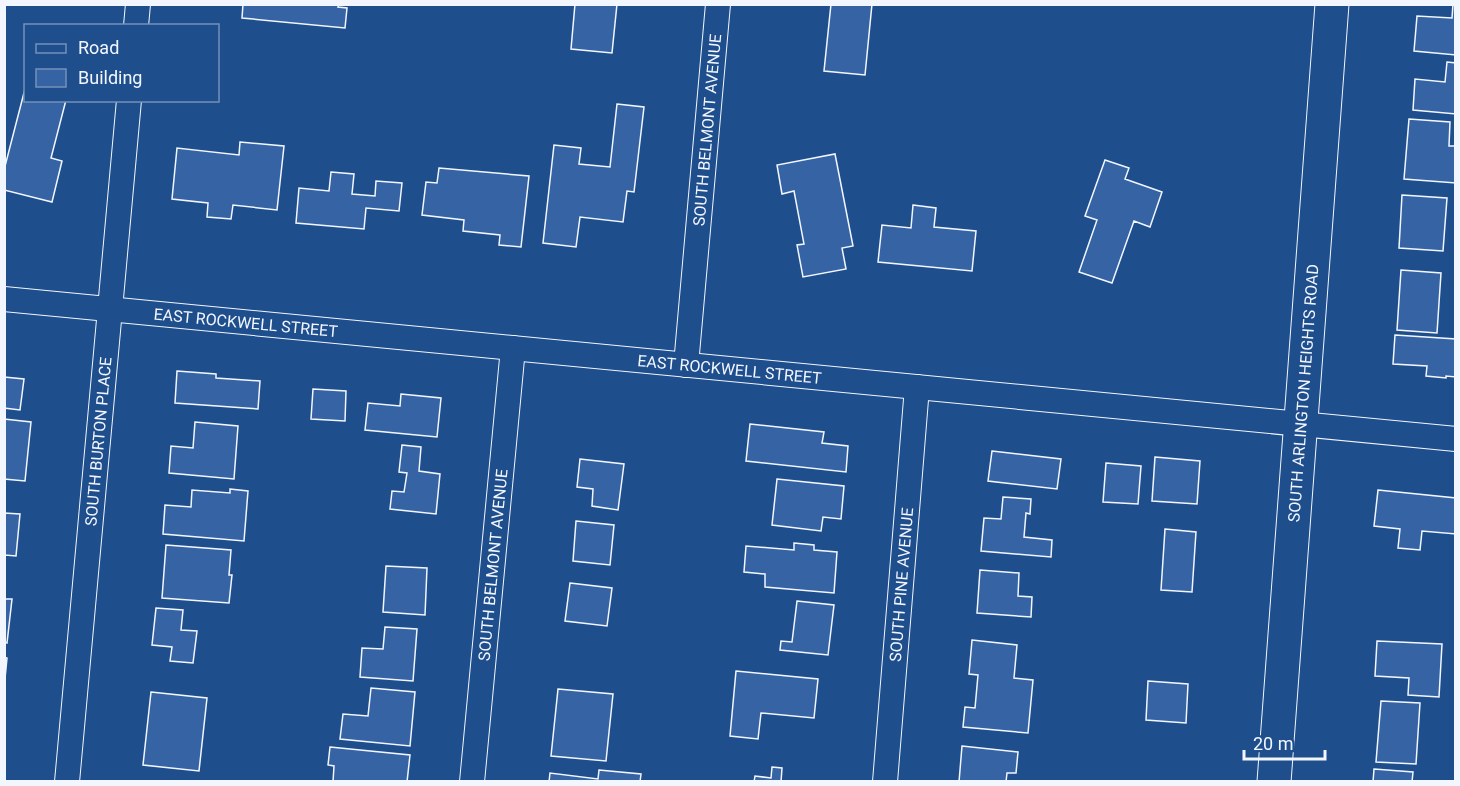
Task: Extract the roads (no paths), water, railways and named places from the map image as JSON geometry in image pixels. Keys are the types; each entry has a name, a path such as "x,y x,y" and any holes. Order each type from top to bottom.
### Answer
{"main road":[{"name":"SOUTH ARLINGTON HEIGHTS ROAD","path":"1274,782 1332,4"}],"street":[{"path":"136,24 138,4"},
{"name":"SOUTH BELMONT AVENUE","path":"686,365 718,4"},
{"name":"SOUTH BURTON PLACE","path":"67,782 129,102"},
{"name":"EAST ROCKWELL STREET","path":"4,299 1455,439"},
{"name":"SOUTH BELMONT AVENUE","path":"472,782 513,348"},
{"name":"SOUTH PINE AVENUE","path":"885,782 917,387"}]}
